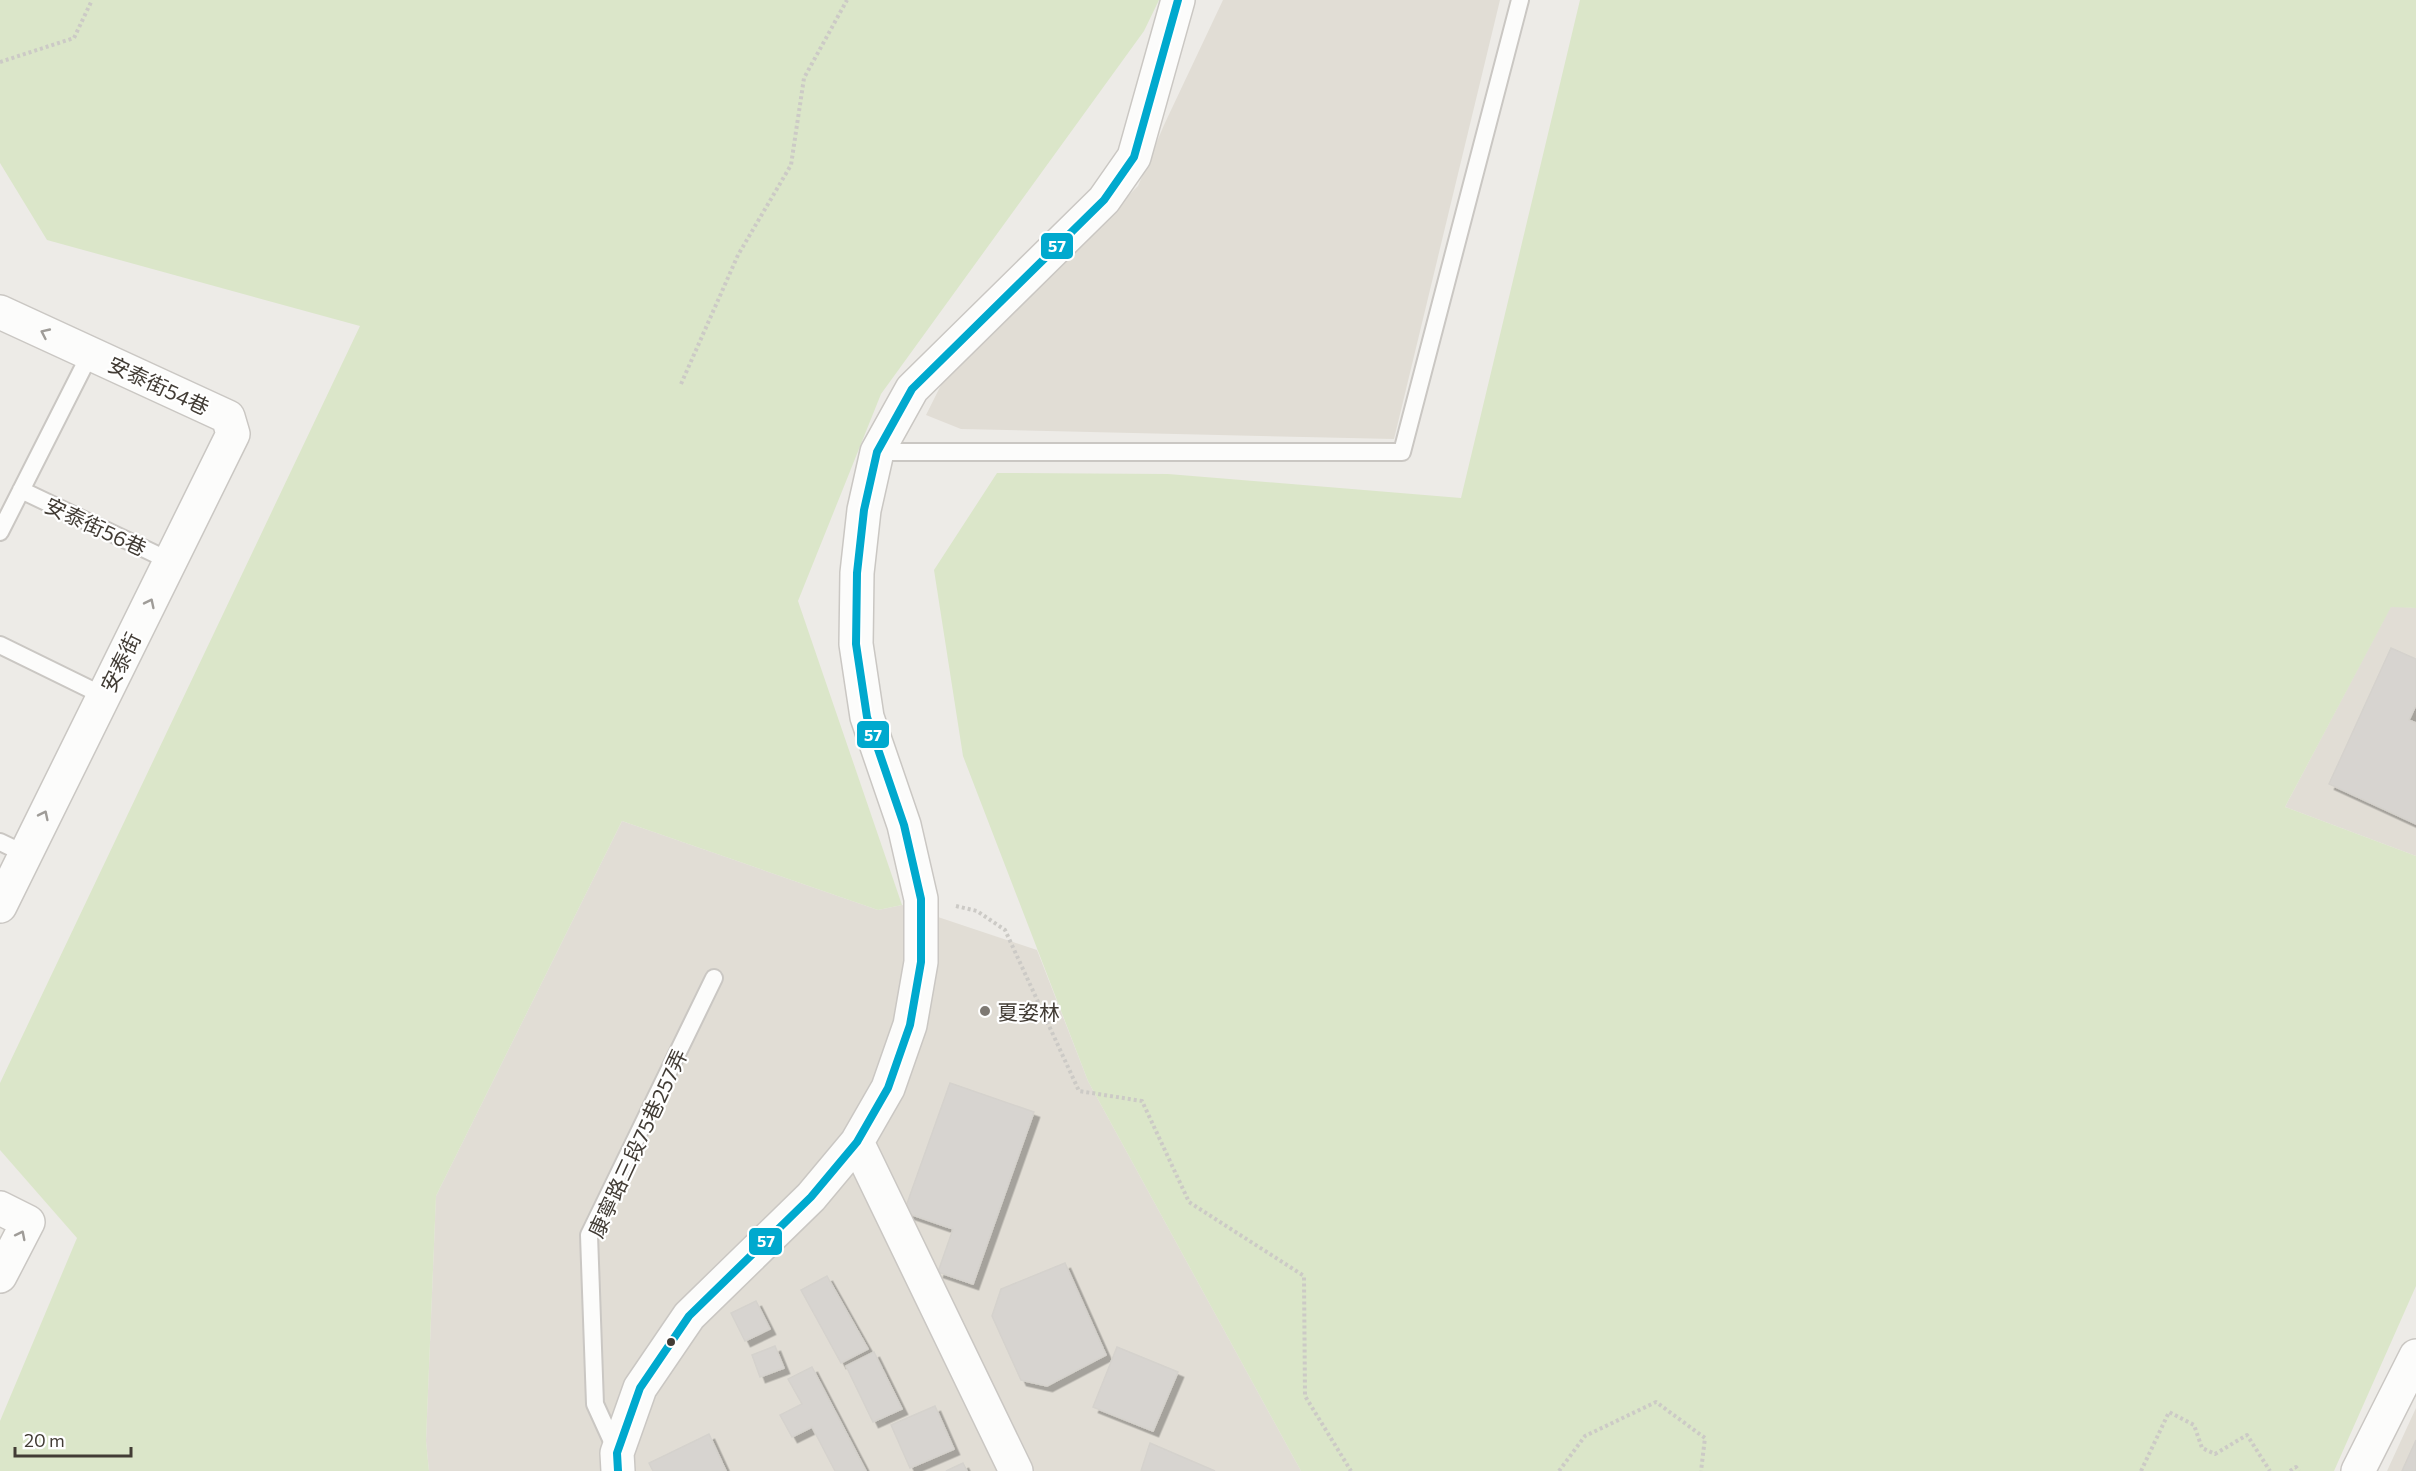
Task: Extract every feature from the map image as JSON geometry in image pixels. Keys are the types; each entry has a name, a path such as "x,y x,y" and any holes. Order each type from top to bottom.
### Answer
{"street":[{"path":"618,1462 640,1388 689,1316 811,1197 857,1142 888,1088 910,1025 921,962 921,899 904,825 867,717 856,644 857,573 864,510 877,452 912,389 1104,200 1134,157 1178,0"},
{"path":"0,312 90,354"},
{"name":"安泰街54巷","path":"90,354 228,417"},
{"name":"安泰街","path":"0,906 13,848 104,696 233,434 228,417"},
{"path":"857,1142 1016,1471"},
{"path":"0,1208 28,1222 0,1276"},
{"path":"2358,1471 2416,1356"}],"lane":[{"path":"877,452 1402,452 1520,0"},
{"path":"0,532 90,354"},
{"name":"安泰街56巷","path":"21,490 170,561"},
{"path":"0,645 104,696"},
{"name":"康寧路三段75巷257弄","path":"618,1462 595,1404 590,1235 714,978"}],"path":[{"path":"0,62 74,38 92,0"},
{"path":"681,384 738,255 791,165 804,78 847,0"},
{"path":"921,899 977,911 1005,930 1079,1091 1142,1101 1190,1202 1304,1276 1305,1396 1351,1471"},
{"path":"1559,1471 1585,1436 1656,1402 1705,1438 1701,1471"},
{"path":"2141,1471 2169,1412 2193,1425 2202,1448 2215,1454 2247,1435 2270,1471"},
{"path":"2290,1471 2296,1467 2299,1471"}],"shaded area":[{"path":"1223,0 1500,0 1394,439 961,429 926,415 944,379 1138,186"},
{"path":"2391,606 2416,608 2416,856 2285,807"},
{"path":"622,821 878,910 902,905 1037,950 1088,1081 1301,1471 429,1471 426,1441 436,1196"},
{"path":"2416,1408 2416,1471 2387,1471"}],"green space":[{"path":"0,0 1159,0 1144,31 881,394 798,601 902,905 878,910 622,821 436,1196 426,1441 429,1471 0,1471 0,1421 77,1238 0,1150 0,1083 360,326 47,240 0,163"},
{"path":"1580,0 2416,0 2416,608 2391,607 2285,807 2416,856 2416,1286 2334,1471 1301,1471 1088,1081 963,756 934,570 997,473 1168,474 1461,498"}],"building":[{"path":"2391,648 2416,659 2416,705 2409,720 2416,723 2416,824 2329,784"},
{"path":"950,1083 1034,1112 973,1284 938,1272 953,1229 904,1212"},
{"path":"1065,1263 1106,1355 1047,1386 1021,1380 992,1316 1001,1289"},
{"path":"827,1276 868,1349 841,1363 801,1290"},
{"path":"756,1301 770,1329 745,1341 731,1313"},
{"path":"775,1346 784,1368 760,1377 752,1355"},
{"path":"1117,1347 1178,1372 1153,1431 1093,1407"},
{"path":"874,1352 902,1409 873,1422 846,1366"},
{"path":"812,1367 866,1471 835,1471 812,1427 792,1437 780,1415 802,1404 788,1379"},
{"path":"935,1406 954,1449 910,1468 891,1425"},
{"path":"709,1434 726,1471 653,1471 649,1463"},
{"path":"2416,1440 2416,1471 2402,1471"},
{"path":"1150,1443 1215,1471 1141,1471"},
{"path":"963,1463 967,1471 946,1471"}],"transit line":[{"name":"57","path":"618,1471 617,1453 640,1388 689,1316 811,1197 857,1142 888,1088 910,1025 921,962 921,899 904,825 867,717 856,644 857,573 864,510 877,452 912,389 1104,200 1134,157 1178,0"}],"place":[{"name":"夏姿林","path":"985,1011"}]}
